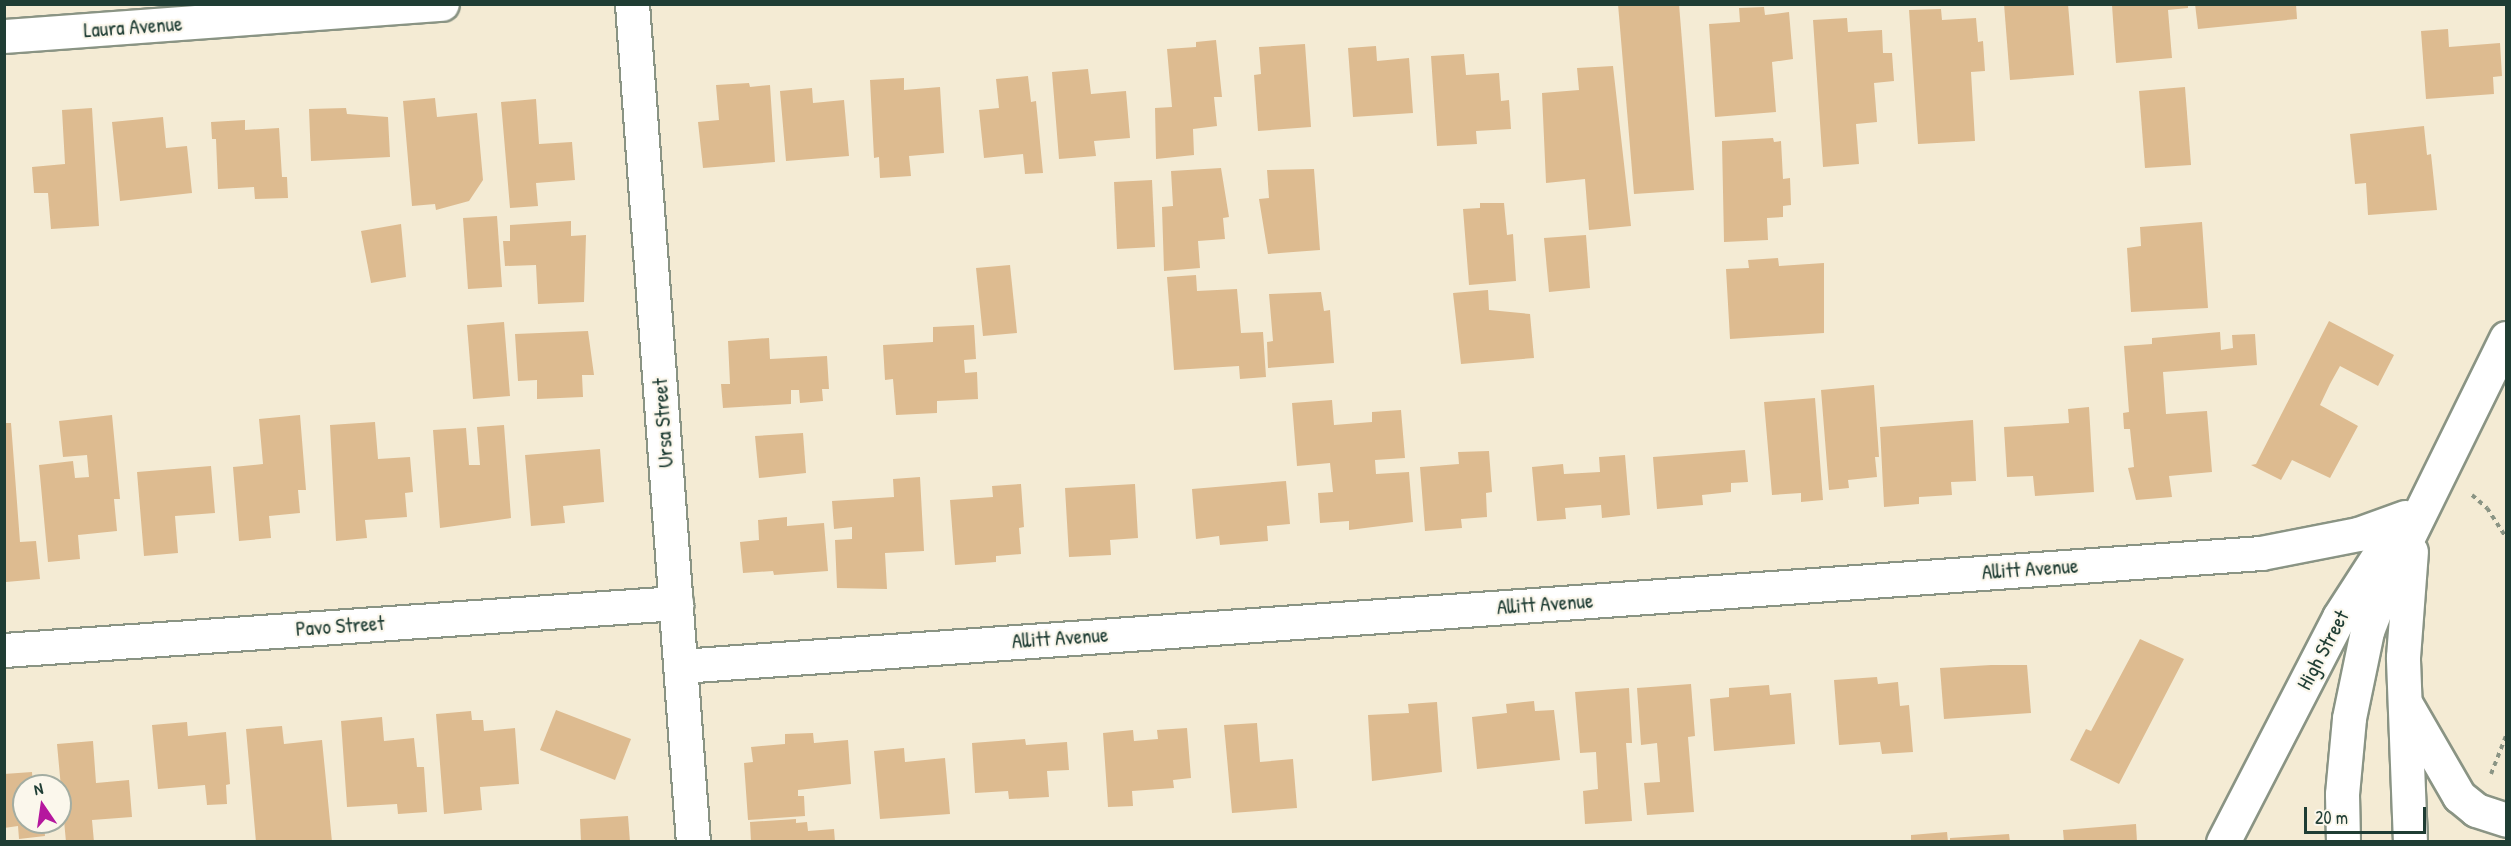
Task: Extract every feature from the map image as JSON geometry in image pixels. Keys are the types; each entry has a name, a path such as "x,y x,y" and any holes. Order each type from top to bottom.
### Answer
{"street":[{"name":"Laura Avenue","path":"4,36 267,11 442,4"},
{"name":"Ursa Street","path":"632,4 693,842"},
{"name":"High Street","path":"2343,842 2345,754 2361,654 2375,606 2412,520 2441,469 2506,338"},
{"name":"High Street","path":"2410,842 2404,607 2412,520"},
{"name":"High Street","path":"2223,842 2339,617 2412,520"},
{"name":"Allitt Avenue","path":"681,666 2281,551 2412,520"},
{"name":"Pavo Street","path":"4,650 676,603"},
{"path":"2405,702 2459,796 2476,810 2506,820"}],"path":[{"path":"2441,469 2487,508 2506,537"}],"building":[{"path":"1618,4 1679,4 1694,190 1634,194"},
{"path":"2004,4 2068,4 2074,75 2010,80"},
{"path":"2195,4 2296,4 2297,19 2198,29"},
{"path":"2112,5 2188,5 2188,8 2168,10 2172,58 2116,63"},
{"path":"1764,7 1765,15 1789,12 1793,59 1772,62 1776,112 1715,117 1709,24 1740,22 1739,8"},
{"path":"1941,9 1942,20 1976,18 1978,42 1983,41 1985,71 1971,72 1975,141 1918,144 1909,10"},
{"path":"1847,18 1848,32 1882,30 1883,53 1892,53 1894,81 1874,83 1877,122 1856,124 1859,164 1823,167 1813,20"},
{"path":"2448,29 2449,47 2500,43 2502,76 2493,77 2494,94 2426,99 2421,31"},
{"path":"1216,40 1222,97 1214,97 1217,126 1193,129 1194,155 1156,159 1155,108 1172,107 1167,49 1196,47 1196,42"},
{"path":"1305,44 1311,127 1258,131 1254,75 1261,74 1259,47"},
{"path":"1376,46 1377,61 1409,58 1413,113 1353,117 1348,48"},
{"path":"1464,54 1466,75 1499,73 1501,101 1509,100 1511,129 1476,131 1477,144 1437,146 1431,56"},
{"path":"1613,66 1631,226 1589,230 1585,179 1546,183 1542,93 1579,90 1577,68"},
{"path":"1088,69 1091,94 1126,91 1130,138 1094,141 1096,156 1059,159 1052,72"},
{"path":"1028,76 1031,102 1036,101 1043,173 1025,174 1023,154 984,158 979,110 999,108 996,79"},
{"path":"904,78 904,90 940,87 944,153 909,156 911,176 880,178 879,157 874,158 870,80"},
{"path":"749,83 750,87 770,85 775,162 703,168 698,122 719,120 716,85"},
{"path":"2185,87 2191,165 2145,168 2139,91"},
{"path":"812,88 813,103 844,100 849,156 786,161 780,91"},
{"path":"435,98 437,117 477,113 483,180 469,201 436,210 435,204 412,206 403,101"},
{"path":"536,99 539,144 572,142 575,180 536,183 538,206 510,208 501,102"},
{"path":"92,108 99,226 51,229 48,193 34,193 32,167 65,164 62,110"},
{"path":"346,108 347,114 388,117 390,157 311,161 309,109"},
{"path":"163,117 166,148 187,146 192,193 120,201 112,122"},
{"path":"245,120 245,130 279,128 282,177 287,177 288,198 255,199 254,187 218,189 216,139 212,139 211,122"},
{"path":"2424,126 2427,155 2431,154 2437,210 2368,215 2366,183 2355,184 2350,134"},
{"path":"1773,138 1774,142 1781,141 1783,179 1790,178 1791,205 1783,206 1783,217 1767,218 1768,240 1724,242 1722,141"},
{"path":"1221,168 1229,217 1223,218 1225,239 1198,241 1200,268 1164,271 1162,207 1173,206 1171,171"},
{"path":"1314,169 1320,250 1268,254 1259,199 1269,198 1267,170"},
{"path":"1152,180 1155,247 1117,249 1114,182"},
{"path":"1480,203 1504,203 1507,235 1513,234 1516,281 1469,285 1463,209 1480,208"},
{"path":"497,216 502,287 468,289 463,218"},
{"path":"571,221 571,236 586,235 584,302 538,304 536,265 505,266 503,241 510,241 510,225"},
{"path":"2202,222 2208,308 2131,312 2127,248 2141,246 2140,227"},
{"path":"401,224 406,277 371,283 361,231"},
{"path":"1586,235 1590,288 1549,292 1544,238"},
{"path":"1778,258 1779,266 1824,263 1824,333 1730,339 1726,269 1749,268 1748,260"},
{"path":"1010,265 1017,333 983,336 976,268"},
{"path":"1196,275 1197,291 1237,289 1241,333 1263,332 1266,377 1240,379 1239,366 1174,370 1167,277"},
{"path":"1488,290 1489,310 1530,314 1534,358 1461,364 1453,293"},
{"path":"1321,292 1324,311 1330,310 1334,363 1268,368 1267,342 1273,341 1269,294"},
{"path":"2329,321 2394,355 2378,386 2340,366 2330,384 2320,405 2358,426 2330,478 2292,460 2281,480 2251,465 2256,464"},
{"path":"504,322 510,396 473,399 467,325"},
{"path":"974,325 976,359 964,360 965,373 977,372 978,399 937,401 937,413 896,415 893,379 885,380 883,345 933,342 933,327"},
{"path":"588,331 594,375 582,375 583,397 537,399 537,380 518,381 515,334"},
{"path":"2220,332 2221,350 2233,348 2232,335 2255,334 2257,365 2163,372 2166,414 2207,411 2212,472 2169,476 2172,497 2136,500 2128,468 2134,467 2130,429 2124,429 2123,413 2129,412 2124,346 2152,344 2152,338"},
{"path":"769,338 770,359 827,356 829,389 822,389 823,401 800,403 799,390 791,390 791,404 723,408 721,384 730,384 728,341"},
{"path":"1874,385 1879,457 1875,457 1877,477 1848,480 1849,488 1829,490 1821,390"},
{"path":"1815,398 1823,500 1801,502 1801,493 1772,495 1764,402"},
{"path":"1332,400 1334,425 1372,422 1372,412 1401,410 1405,458 1375,460 1376,474 1409,472 1413,522 1349,530 1349,521 1320,523 1318,493 1333,492 1330,463 1297,466 1292,403"},
{"path":"2089,407 2094,492 2035,496 2033,476 2007,477 2004,427 2069,423 2068,409"},
{"path":"112,415 120,499 114,499 117,531 78,535 80,559 48,562 39,465 73,461 75,478 89,477 87,455 63,457 59,421"},
{"path":"300,415 306,490 298,490 300,513 269,516 271,538 239,541 233,467 263,464 259,419"},
{"path":"1973,420 1976,481 1951,482 1952,495 1919,497 1919,504 1884,507 1880,427"},
{"path":"375,422 378,459 410,457 413,492 405,493 407,517 365,520 367,538 336,541 330,425"},
{"path":"4,423 11,423 20,542 36,541 40,579 6,582"},
{"path":"504,425 511,518 440,528 433,430 466,428 469,465 480,465 477,427"},
{"path":"803,433 806,473 759,478 755,436"},
{"path":"600,449 604,502 563,506 565,523 531,526 525,455"},
{"path":"1745,450 1748,482 1731,483 1731,492 1702,495 1703,505 1657,509 1653,457"},
{"path":"1489,451 1492,492 1486,493 1487,517 1461,519 1462,528 1425,531 1420,467 1459,464 1458,452"},
{"path":"1625,455 1630,515 1602,518 1601,505 1565,508 1566,519 1537,521 1532,467 1563,464 1564,474 1600,472 1599,457"},
{"path":"211,466 215,513 175,516 178,553 144,556 137,472"},
{"path":"920,477 924,551 885,553 887,589 837,588 835,540 852,539 852,527 834,529 832,501 894,497 893,479"},
{"path":"1286,481 1290,524 1267,526 1268,541 1220,545 1219,536 1196,539 1192,489"},
{"path":"1021,484 1024,527 1019,528 1021,554 996,556 996,562 955,565 950,500 993,497 992,486"},
{"path":"1135,484 1138,538 1110,540 1111,555 1069,557 1065,488"},
{"path":"787,517 787,526 824,523 828,571 774,575 773,571 743,573 740,542 759,540 758,520"},
{"path":"2140,639 2184,659 2119,784 2070,760 2086,729 2091,731"},
{"path":"2027,665 2031,713 1944,719 1940,668"},
{"path":"1877,677 1878,684 1898,682 1900,706 1909,705 1913,752 1882,754 1880,742 1839,745 1834,680"},
{"path":"1691,684 1695,736 1688,737 1694,812 1647,815 1644,783 1660,782 1657,743 1641,745 1637,688"},
{"path":"1769,685 1770,695 1791,693 1795,744 1714,751 1710,699 1729,697 1729,688"},
{"path":"1629,688 1632,743 1626,743 1632,821 1585,824 1583,791 1598,789 1596,752 1580,753 1575,692"},
{"path":"1534,701 1535,711 1554,710 1560,760 1477,769 1472,717 1507,713 1506,704"},
{"path":"1437,702 1442,772 1372,781 1368,715 1409,713 1408,704"},
{"path":"556,710 631,739 615,780 540,750"},
{"path":"471,711 472,720 483,720 484,731 515,728 519,784 480,787 482,810 444,814 436,714"},
{"path":"382,717 384,741 414,738 417,767 424,767 427,812 398,814 397,804 347,807 341,721"},
{"path":"187,722 188,736 226,732 230,784 226,785 227,804 207,805 205,785 158,789 152,725"},
{"path":"1257,723 1260,762 1293,759 1297,808 1232,813 1224,725"},
{"path":"282,726 284,744 322,740 332,842 256,842 246,729"},
{"path":"1187,728 1191,778 1173,780 1174,788 1132,791 1133,806 1108,807 1103,733 1133,730 1134,741 1158,739 1157,730"},
{"path":"813,733 814,743 848,740 851,784 798,790 798,796 804,796 805,816 748,820 744,763 753,762 751,747 785,744 785,734"},
{"path":"1025,739 1026,745 1067,742 1069,770 1047,771 1049,797 1009,799 1008,791 975,793 972,743"},
{"path":"93,741 96,783 129,780 132,817 92,820 94,842 66,842 65,834 72,834 72,774 60,774 57,744"},
{"path":"904,748 905,762 945,758 950,814 880,819 874,751"},
{"path":"32,772 32,774 12,774 12,827 4,828 4,774"},
{"path":"628,816 630,842 581,842 580,819"},
{"path":"796,819 796,823 807,822 808,831 834,829 835,842 751,842 750,822"},
{"path":"2136,824 2137,842 2064,842 2063,830"},
{"path":"1947,832 1948,842 1911,842 1911,835"},
{"path":"19,834 45,834 45,836 19,839"},
{"path":"2009,834 2010,842 1950,842 1950,838"}]}
